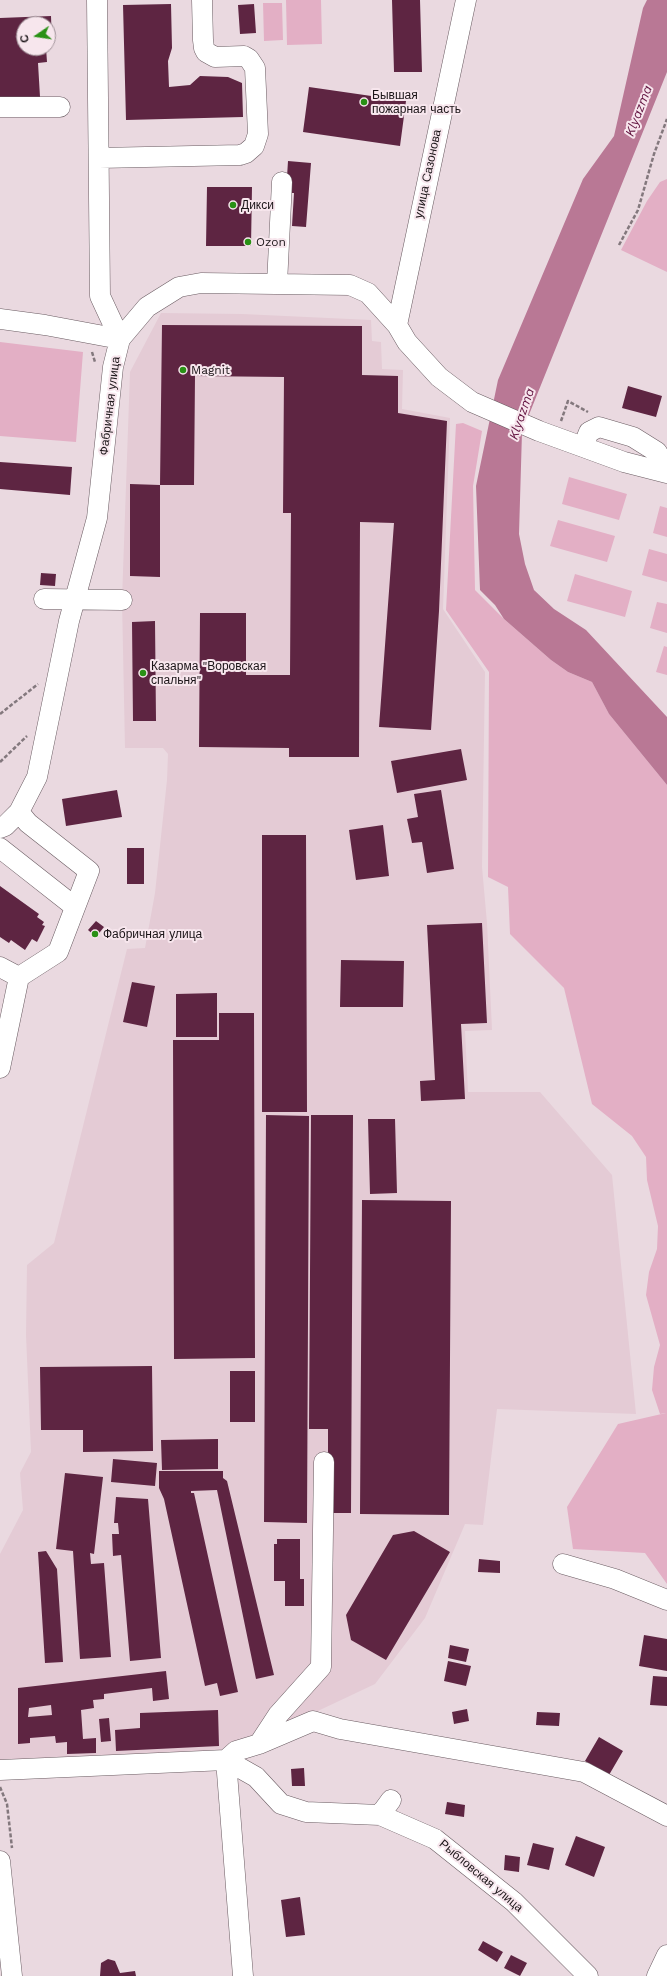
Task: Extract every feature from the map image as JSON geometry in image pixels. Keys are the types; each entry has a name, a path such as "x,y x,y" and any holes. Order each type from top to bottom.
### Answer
{"street":[{"path":"97,0 100,296 120,339"},
{"path":"99,158 240,155 246,153 254,146 258,134 255,68 244,56 215,57 206,52 203,40 202,0"},
{"name":"улица Сазонова","path":"397,325 466,0"},
{"path":"0,107 60,107"},
{"path":"277,284 282,182"},
{"name":"Фабричная улица","path":"0,828 5,826 19,812 37,777 69,621 96,518 113,367 120,339 147,306 179,287 202,283 350,285 368,292 397,325 407,342 439,377 472,402 539,431 624,462 667,473"},
{"path":"0,319 45,325 120,339"},
{"path":"583,447 589,432 599,426 633,437 657,452 667,468"},
{"path":"44,599 122,600"},
{"path":"0,1068 19,977 58,952 89,871 28,823 19,812"},
{"path":"0,848 75,906"},
{"path":"0,967 19,977"},
{"path":"259,1744 278,1715 321,1667 324,1462"},
{"path":"564,1564 615,1579 667,1600"},
{"path":"0,1770 226,1760 236,1751 259,1744 313,1721 340,1729 584,1772 667,1816"},
{"path":"226,1760 244,1976"},
{"name":"Рыбловская улица","path":"226,1760 256,1777 281,1804 306,1812 386,1808 435,1839 514,1902 580,1974"},
{"path":"0,1860 12,1976"},
{"path":"657,1976 667,1955"}],"path":[{"path":"619,245 638,210 654,154 667,120"},
{"path":"88,348 93,352 96,366"},
{"path":"561,422 568,401"},
{"path":"0,714 42,681"}],"shaded area":[{"path":"286,0 321,0 322,44 287,45"},
{"path":"263,3 282,3 283,40 264,41"},
{"path":"667,179 667,272 621,250 647,201 660,182"},
{"path":"161,313 242,314 371,320 372,341 381,342 382,369 403,370 402,409 450,418 443,609 485,672 482,867 487,923 492,1030 465,1031 468,1092 540,1092 612,1175 636,1414 497,1409 483,1525 465,1524 425,1618 375,1684 250,1743 222,1751 0,1760 0,1554 23,1510 20,1473 31,1452 26,1335 27,1265 54,1243 127,949 145,948 155,893 167,780 168,754 163,748 125,748 122,600 130,372"},
{"path":"0,342 83,352 76,442 0,436"},
{"path":"463,423 482,431 473,486 475,590 504,619 551,660 568,672 592,682 609,714 667,785 667,1584 645,1553 573,1549 567,1507 618,1424 666,1413 660,1414 652,1390 654,1367 660,1345 646,1295 649,1272 657,1249 658,1226 647,1180 646,1157 632,1136 592,1104 564,988 510,934 508,887 488,877 489,672 446,610 456,424"},
{"path":"569,477 627,494 619,520 562,504"},
{"path":"660,506 667,508 667,537 653,533"},
{"path":"558,520 615,536 607,562 550,546"},
{"path":"649,549 667,554 667,582 642,575"},
{"path":"575,574 632,591 625,617 567,601"},
{"path":"657,602 667,604 667,633 650,628"},
{"path":"664,646 667,647 667,675 656,672"}],"water":[{"name":"Klyazma","path":"647,0 667,0 667,72 522,432 519,534 525,564 534,590 554,609 586,630 667,717 667,785 609,714 592,682 568,672 551,660 504,619 495,605 480,590 476,486 498,380 583,179 614,136 643,8"}],"building":[{"path":"392,0 420,0 422,72 394,72"},
{"path":"171,4 172,48 168,61 169,87 190,85 200,76 228,77 242,83 243,117 126,120 123,5"},
{"path":"254,4 256,33 240,34 238,5"},
{"path":"16,17 16,56 47,56 47,62 38,63 40,97 0,99 0,18"},
{"path":"309,87 406,101 400,146 303,132"},
{"path":"288,161 311,163 306,227 292,226 294,193 286,193"},
{"path":"207,187 252,187 251,246 206,246"},
{"path":"162,325 362,326 362,375 398,376 398,413 447,421 439,611 431,730 379,727 394,523 360,522 359,757 289,757 289,748 199,747 200,613 246,613 246,675 290,675 291,513 283,513 284,377 195,376 194,485 160,485"},
{"path":"628,386 662,396 656,417 622,408"},
{"path":"0,462 72,467 70,495 0,489"},
{"path":"130,484 160,485 160,577 130,576"},
{"path":"41,573 56,574 55,586 40,585"},
{"path":"155,621 156,721 133,721 132,622"},
{"path":"461,749 467,780 397,793 391,761"},
{"path":"117,790 122,817 66,826 62,799"},
{"path":"441,790 454,869 427,873 422,842 412,843 407,819 418,817 414,794"},
{"path":"383,825 389,876 356,880 349,830"},
{"path":"262,835 306,835 307,1112 262,1112"},
{"path":"127,848 144,848 144,884 127,884"},
{"path":"0,886 39,914 37,917 44,922 42,925 45,926 37,942 32,939 25,950 11,940 9,943 0,937"},
{"path":"96,921 104,927 96,937 88,930"},
{"path":"482,923 487,1023 461,1024 465,1099 421,1101 420,1081 435,1080 427,925"},
{"path":"341,960 404,961 403,1007 340,1007"},
{"path":"132,982 155,986 147,1027 123,1022"},
{"path":"217,993 217,1037 176,1037 176,994"},
{"path":"219,1013 254,1013 255,1358 174,1359 173,1040 219,1040"},
{"path":"266,1115 309,1116 307,1523 264,1522"},
{"path":"311,1115 353,1115 351,1513 328,1513 328,1429 309,1429"},
{"path":"368,1119 395,1119 397,1193 370,1194"},
{"path":"362,1200 451,1201 449,1515 360,1514"},
{"path":"152,1366 153,1451 83,1452 83,1430 41,1430 40,1367"},
{"path":"230,1371 255,1371 255,1422 230,1422"},
{"path":"218,1439 218,1469 162,1470 161,1440"},
{"path":"113,1459 157,1463 155,1486 111,1482"},
{"path":"159,1471 223,1471 223,1478 227,1481 274,1675 256,1679 217,1490 191,1491 191,1493 194,1493 238,1692 220,1696 217,1683 205,1686 164,1499 159,1488"},
{"path":"65,1473 103,1477 94,1554 90,1553 91,1564 104,1563 111,1657 80,1659 73,1551 56,1549"},
{"path":"116,1497 148,1499 161,1658 130,1661 121,1555 113,1556 112,1534 119,1534 118,1523 114,1523"},
{"path":"414,1531 450,1552 386,1660 351,1640 346,1615 393,1535"},
{"path":"277,1539 300,1539 300,1579 304,1579 304,1606 285,1606 285,1581 274,1581 274,1544 277,1544"},
{"path":"46,1551 57,1569 63,1662 45,1663 38,1552"},
{"path":"479,1559 500,1561 500,1573 478,1572"},
{"path":"644,1635 667,1639 667,1671 639,1666"},
{"path":"450,1645 469,1649 466,1662 448,1658"},
{"path":"448,1661 471,1666 466,1686 444,1681"},
{"path":"166,1671 169,1699 153,1701 152,1688 104,1694 104,1699 93,1700 94,1708 81,1710 83,1739 96,1738 96,1753 67,1754 67,1742 56,1743 55,1736 30,1738 30,1743 18,1744 18,1688","holes":["51,1705 52,1715 28,1717 29,1708"]},
{"path":"653,1676 667,1677 667,1706 650,1705"},
{"path":"467,1709 469,1721 454,1724 452,1712"},
{"path":"218,1710 219,1746 116,1751 115,1730 140,1728 140,1713"},
{"path":"537,1712 560,1713 559,1726 536,1725"},
{"path":"109,1718 111,1741 101,1742 99,1719"},
{"path":"599,1737 623,1751 609,1775 585,1761"},
{"path":"304,1768 305,1786 292,1786 291,1769"},
{"path":"447,1802 465,1805 464,1817 445,1814"},
{"path":"576,1836 605,1847 594,1877 565,1865"},
{"path":"533,1843 554,1848 549,1870 527,1865"},
{"path":"505,1855 520,1857 519,1872 504,1870"},
{"path":"300,1897 305,1935 286,1937 281,1900"},
{"path":"483,1941 503,1952 497,1962 478,1950"},
{"path":"511,1955 527,1963 520,1976 504,1968"},
{"path":"108,1959 115,1961 120,1973 135,1971 136,1976 100,1976 101,1963"}],"place":[{"name":"Бывшая пожарная часть","path":"364,102"},
{"name":"Дикси","path":"233,205"},
{"name":"Ozon","path":"248,242"},
{"name":"Magnit","path":"183,370"},
{"name":"Казарма \"Воровская спальня\"","path":"143,673"},
{"name":"Фабричная улица","path":"95,934"}]}
